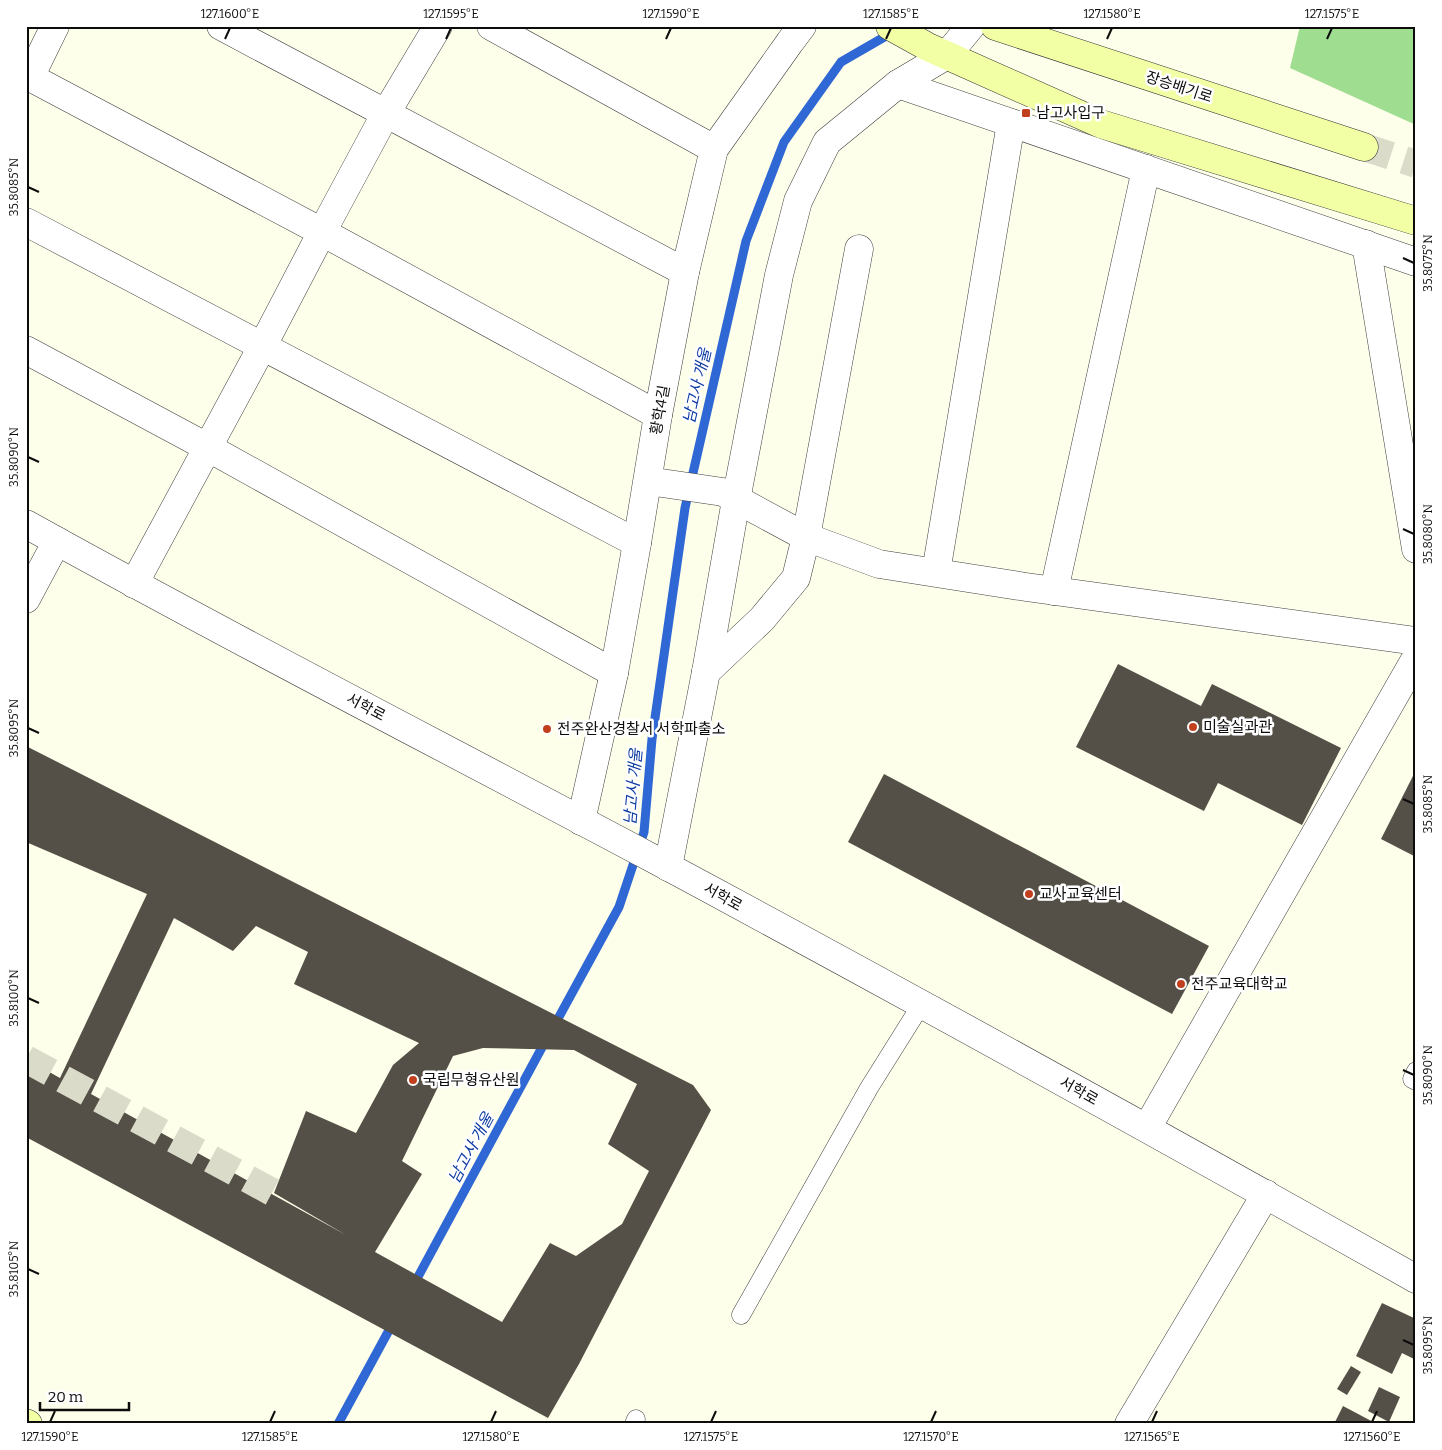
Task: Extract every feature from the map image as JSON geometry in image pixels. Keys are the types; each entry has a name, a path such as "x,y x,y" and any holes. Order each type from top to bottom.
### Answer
{"street":[{"path":"55,26 28,76 322,232 658,415"},
{"path":"221,26 685,272"},
{"path":"134,584 386,113 438,26"},
{"path":"491,26 714,149"},
{"name":"황학4길","path":"581,821 614,673 637,543 659,483 658,415 685,272 714,149 802,26"},
{"path":"890,26 937,51 1101,124 1416,220"},
{"path":"660,863 706,672 736,500 779,275 798,201 827,142 937,51 972,26"},
{"name":"장승배기로","path":"994,26 1364,148"},
{"path":"898,84 1416,262"},
{"path":"936,572 1011,123"},
{"path":"1054,591 1146,169"},
{"path":"26,222 637,543"},
{"path":"1366,244 1416,549"},
{"path":"706,672 762,619 796,578 806,537 859,249"},
{"path":"26,350 614,673"},
{"path":"659,483 723,492 806,537 879,564 981,581 1416,641"},
{"name":"서학로","path":"26,524 134,584 620,841 1266,1194 1416,1279"},
{"path":"26,599 57,541"},
{"path":"1146,1128 1416,658"},
{"path":"1129,1424 1266,1194"}],"lane":[{"path":"741,1315 869,1088 921,1005"},
{"path":"1416,1071 1412,1079 1416,1081"}],"green space":[{"path":"1300,26 1416,26 1416,125 1290,68"}],"building":[{"name":"미술실과관","path":"1118,664 1201,706 1212,684 1341,748 1302,825 1218,783 1204,811 1076,747"},
{"name":"국립무형유산원","path":"26,746 693,1085 711,1110 579,1364 548,1418 26,1137 26,1059 60,1078 147,894 26,842","holes":["174,918 233,951 256,926 308,952 294,984 419,1043 393,1065 356,1133 306,1111 274,1193 346,1235 91,1094","483,1048 574,1050 637,1084 608,1144 649,1171 622,1224 576,1256 550,1243 502,1322 375,1252 422,1174 402,1161 453,1056"]},
{"path":"1416,770 1416,857 1381,839"},
{"name":"교사교육센터","path":"884,774 1209,946 1172,1014 848,842"},
{"path":"1382,1303 1416,1319 1416,1360 1402,1353 1392,1374 1356,1356"},
{"path":"1351,1366 1361,1372 1347,1395 1337,1389"},
{"path":"1379,1387 1400,1397 1389,1422 1368,1411"},
{"path":"1343,1406 1377,1424 1334,1424"}],"waterway":[{"name":"남고사 개울","path":"554,1026 619,907 644,832 652,739 685,508 746,241 784,142 841,62 893,32"},
{"name":"남고사 개울","path":"413,1286 546,1040"},
{"name":"남고사 개울","path":"338,1424 394,1321"}],"tunnel":[{"path":"1364,147 1416,164"},
{"path":"26,1059 274,1193"}],"place":[{"name":"남고사입구","path":"1026,113"},
{"name":"미술실과관","path":"1193,727"},
{"name":"전주완산경찰서 서학파출소","path":"547,729"},
{"name":"교사교육센터","path":"1029,894"},
{"name":"전주교육대학교","path":"1181,984"},
{"name":"국립무형유산원","path":"413,1080"}]}
